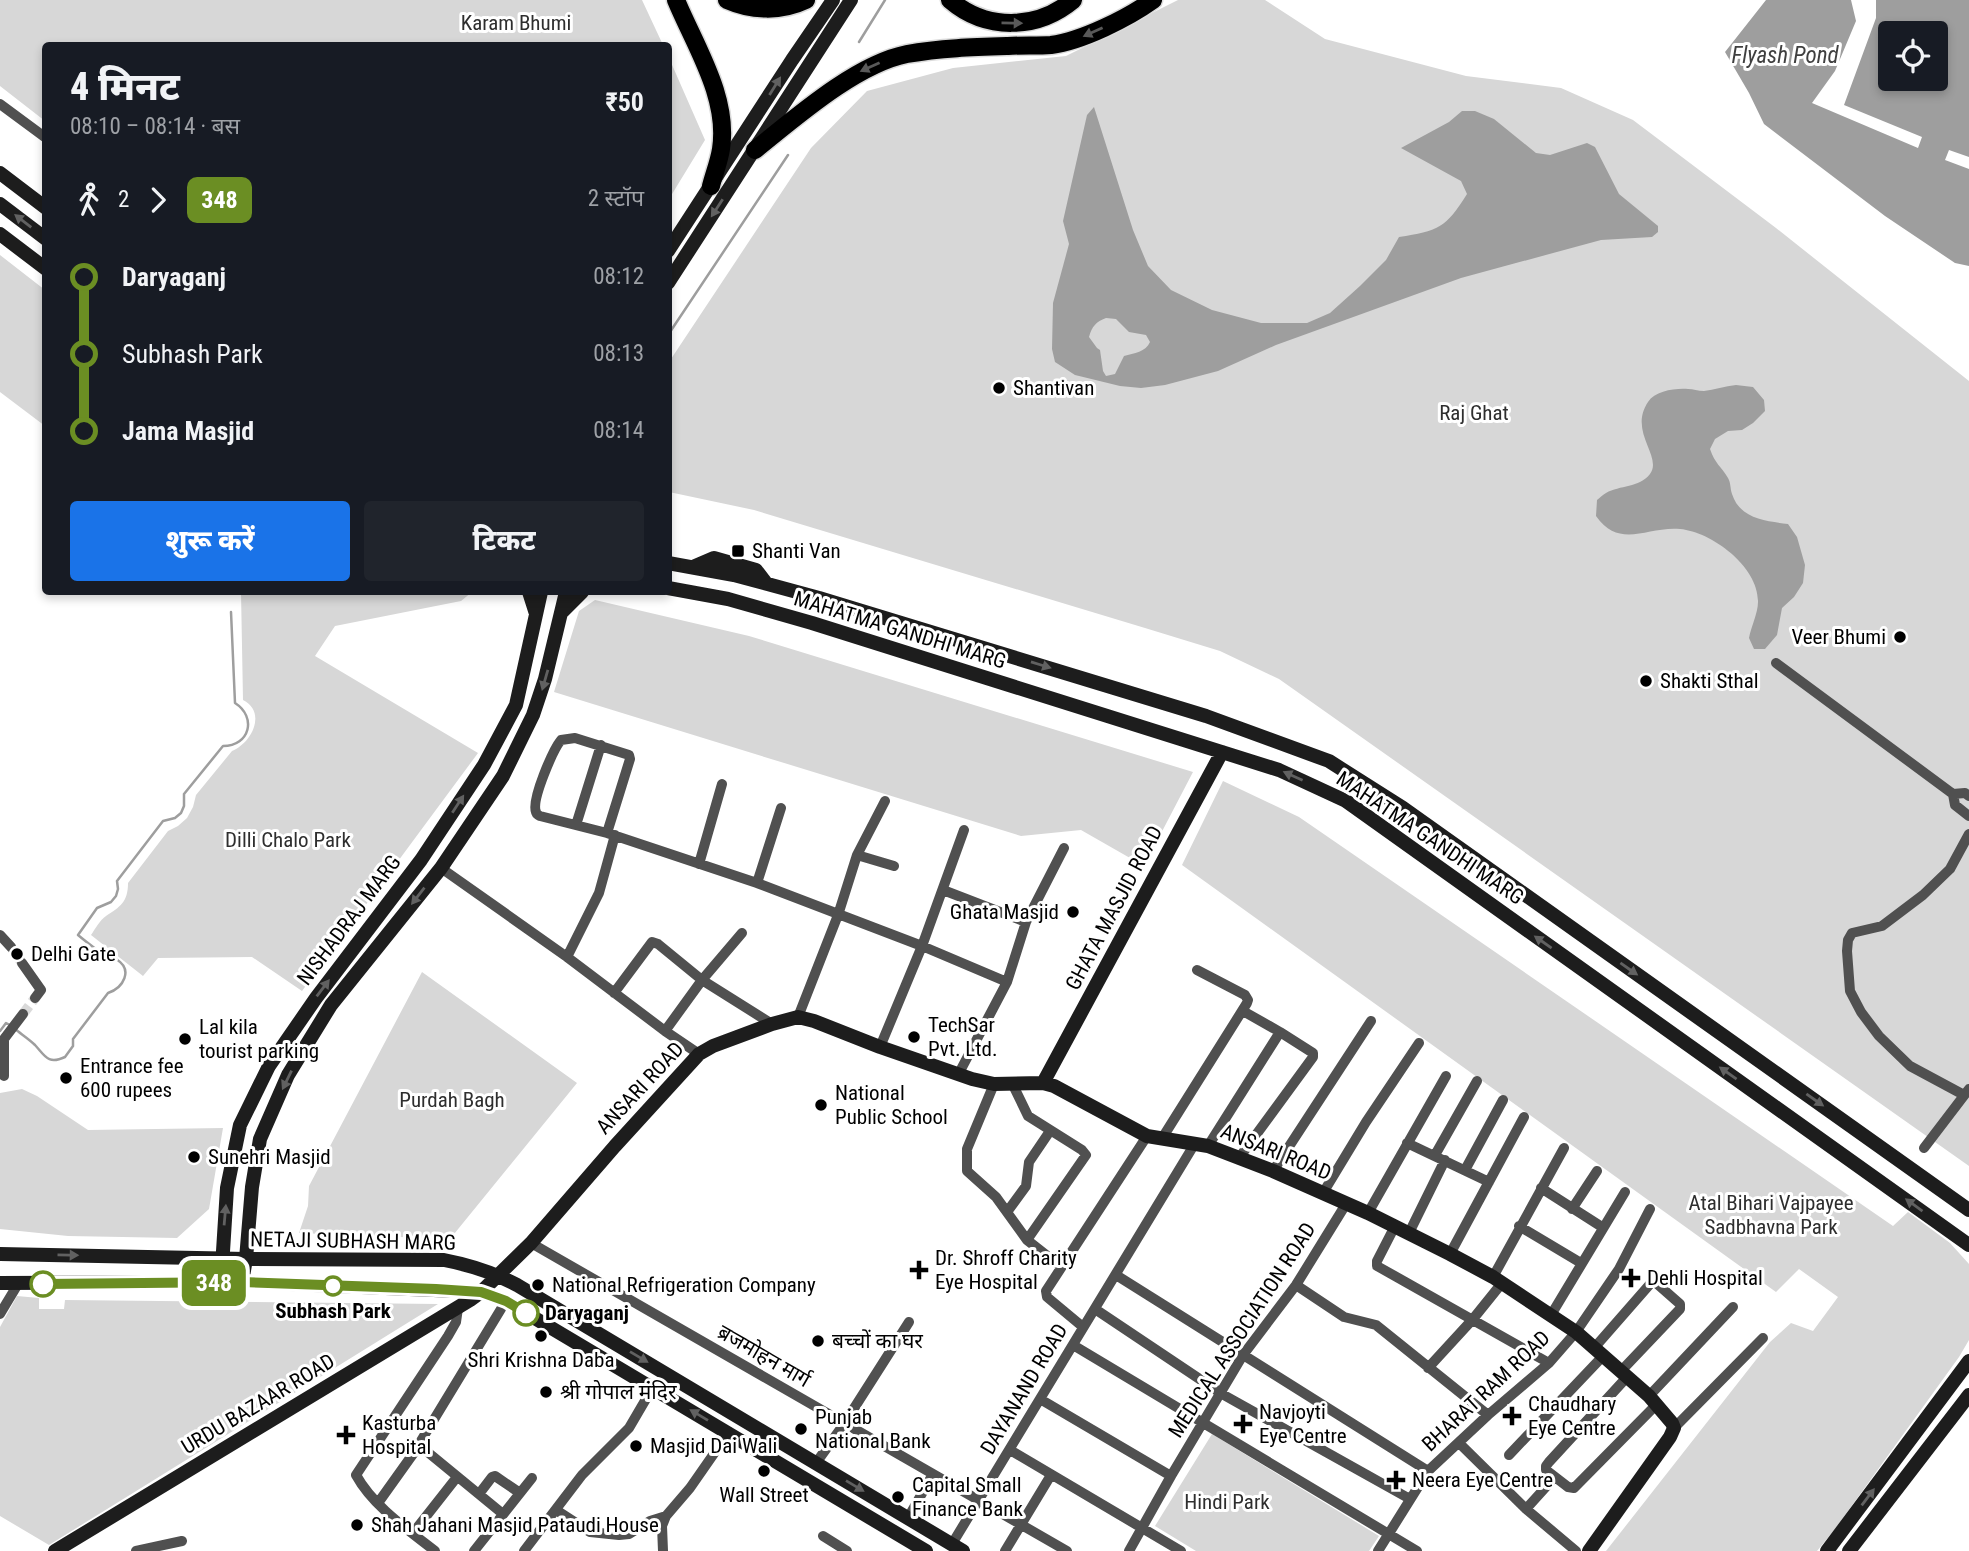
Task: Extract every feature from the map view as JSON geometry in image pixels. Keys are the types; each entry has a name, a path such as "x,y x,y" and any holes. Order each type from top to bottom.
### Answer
{"highway":[{"path":"727,0 761,9 788,6 806,0"},
{"path":"950,0 979,18 1009,24 1039,20 1073,0"},
{"path":"747,147 866,68 905,54 979,47 1052,45 1081,37 1124,18 1153,0"},
{"path":"679,7 710,75 721,114 721,148 711,186"}],"main road":[{"path":"672,277 833,0"},
{"path":"672,245 711,186 779,113 851,0"},
{"path":"0,173 42,205"},
{"path":"0,204 42,236"},
{"path":"0,234 42,266"},
{"name":"MAHATMA GANDHI MARG","path":"672,564 734,575 832,602 1206,716 1329,761 1403,808 1969,1210"},
{"name":"MAHATMA GANDHI MARG","path":"672,589 728,599 812,623 1222,752 1279,770 1346,801 1969,1245"},
{"name":"NISHADRAJ MARG","path":"221,1283 227,1188 240,1125 270,1066 308,1009 421,860 484,765 516,705 536,615 537,595"},
{"name":"NISHADRAJ MARG","path":"242,1282 260,1139 288,1075 331,1006 441,868 503,776 533,715 545,679 565,595"},
{"path":"561,613 579,595"},
{"name":"GHATA MASJID ROAD","path":"1043,1083 1222,752"},
{"name":"ANSARI ROAD","path":"481,1292 531,1243 699,1054 713,1046 798,1017 958,1075 994,1084 1043,1083 1065,1091 1154,1138 1201,1146 1239,1158 1368,1213 1497,1280 1576,1332 1653,1400 1675,1428"},
{"name":"NETAJI SUBHASH MARG","path":"0,1254 444,1260 471,1265 497,1275 958,1548"},
{"name":"NETAJI SUBHASH MARG","path":"0,1283 242,1282 481,1292 506,1301 729,1432 907,1546 926,1551"},
{"name":"URDU BAZAAR ROAD","path":"55,1551 481,1292"},
{"path":"1827,1551 1969,1361"},
{"path":"1849,1551 1969,1395"},
{"path":"1589,1551 1675,1428"}],"street":[{"path":"0,104 42,135"},
{"path":"1776,663 1953,794 1965,793 1969,796"},
{"path":"567,957 599,893 611,834 630,759 624,752 575,738 561,740 544,774 535,808 540,816 611,834 757,883 922,946 1007,982"},
{"path":"576,825 601,746"},
{"path":"699,864 722,784"},
{"path":"1953,794 1955,805 1969,816"},
{"path":"798,1017 838,915 857,855 885,801"},
{"path":"757,883 781,808"},
{"path":"880,1047 922,946 964,830"},
{"path":"1924,1148 1967,1092 1916,1071 1879,1036 1861,1012 1850,991 1848,940 1852,933 1882,926 1923,895 1950,869 1969,834"},
{"path":"958,1075 1007,982 1026,922 1064,848"},
{"path":"857,855 894,866"},
{"path":"441,868 699,1054"},
{"path":"943,890 1026,922"},
{"path":"665,1031 702,980 742,933"},
{"path":"0,935 11,947"},
{"path":"614,993 652,942 702,980 772,1024"},
{"path":"22,963 41,990 35,998"},
{"path":"1083,1327 1045,1294 1060,1266 1154,1138 1247,1003 1245,995 1197,970"},
{"path":"1239,1158 1313,1057 1313,1054 1280,1032 1243,1011"},
{"path":"4,1076 4,1039 21,1017"},
{"path":"1273,1171 1371,1021"},
{"name":"DAYANAND ROAD","path":"958,1548 979,1501 1083,1327 1201,1146 1280,1032"},
{"path":"1323,1193 1419,1043"},
{"path":"1368,1213 1446,1076"},
{"path":"1435,1156 1477,1081"},
{"path":"1012,1083 1028,1116 1086,1155 1027,1240"},
{"path":"994,1084 967,1149 966,1167 996,1198 1027,1240 1060,1266"},
{"path":"1465,1170 1503,1100"},
{"path":"1450,1254 1524,1117"},
{"path":"1007,1212 1026,1186 1028,1162 1050,1131"},
{"path":"1406,1143 1489,1182"},
{"path":"1428,1368 1473,1319 1497,1280 1519,1226 1564,1148"},
{"path":"1409,1233 1445,1160"},
{"path":"1572,1209 1597,1171"},
{"path":"1541,1188 1602,1227"},
{"path":"1551,1315 1625,1192"},
{"name":"MEDICAL ASSOCIATION ROAD","path":"1129,1551 1243,1355 1296,1285 1346,1204"},
{"name":"BHARAT RAM ROAD","path":"1378,1551 1428,1471 1549,1363 1576,1332 1619,1269 1650,1209"},
{"path":"1395,1226 1377,1266 1549,1363"},
{"path":"1519,1226 1581,1264"},
{"name":"ब्रजमोहन मार्ग","path":"531,1243 1067,1551"},
{"path":"1116,1275 1428,1471"},
{"path":"1509,1455 1599,1351 1651,1283 1655,1282 1680,1304 1680,1309 1546,1466 1546,1470 1554,1478 1568,1487 1574,1488 1733,1307"},
{"path":"0,1314 18,1284"},
{"path":"1296,1285 1345,1317 1376,1325 1488,1415"},
{"path":"435,1551 378,1503 356,1475 449,1336 456,1322 458,1308"},
{"path":"378,1503 419,1445 501,1309"},
{"path":"1095,1309 1222,1394 1410,1499"},
{"path":"816,1463 845,1424 909,1322"},
{"path":"1675,1428 1763,1338"},
{"path":"1073,1345 1417,1551"},
{"path":"524,1551 582,1475 629,1428 653,1387"},
{"path":"1040,1399 1171,1476"},
{"path":"663,1551 662,1526 666,1516 690,1488 729,1432"},
{"path":"1459,1443 1526,1509 1576,1551"},
{"path":"419,1445 503,1514"},
{"path":"1010,1450 1181,1551"},
{"path":"908,1518 933,1474"},
{"path":"1005,1551 1051,1475"},
{"path":"479,1494 492,1476 520,1493"},
{"path":"412,1533 457,1477"},
{"path":"474,1551 532,1478"},
{"path":"1526,1509 1554,1478"},
{"path":"556,1510 587,1531 624,1536 650,1521 666,1516"},
{"path":"823,1536 848,1551"},
{"path":"136,1551 165,1548 182,1541"}],"green space":[{"name":"Karam Bhumi","path":"0,0 642,0 662,42 42,42 42,119 0,86"},
{"name":"Raj Ghat","path":"1178,0 1265,0 1325,39 1466,76 1561,88 1633,120 1776,228 1969,381 1969,1166 1279,679 1220,651 754,510 672,493 672,357 811,148 867,91 953,68 1066,56"},
{"path":"672,65 705,140 672,194"},
{"path":"0,255 42,288 42,424 0,392"},
{"name":"Dilli Chalo Park","path":"241,595 468,595 461,601 335,626 315,656 478,753 302,991 252,957 158,958 143,976 91,935 102,920 122,903 127,895 128,883 168,831 187,818 196,795 232,751 251,735 254,712 243,700"},
{"path":"595,600 749,636 1193,772 1144,866 1081,830 1021,836 554,692 579,611"},
{"name":"Atal Bihari Vajpayee Sadbhavna Park","path":"1223,781 1299,817 1893,1226 1908,1212 1950,1243 1969,1264 1969,1340 1817,1551 1606,1551 1770,1342 1791,1323 1813,1331 1838,1297 1799,1269 1776,1292 1182,865"},
{"name":"Purdah Bagh","path":"422,972 577,1083 450,1239 299,1233 308,1206 309,1186"},
{"path":"22,1089 88,1130 223,1128 209,1209 177,1238 68,1236 0,1229 0,1093"},
{"path":"17,1296 39,1298 39,1309 64,1309 65,1300 438,1304 49,1545 0,1516 0,1327"},
{"name":"Hindi Park","path":"1212,1434 1379,1536 1369,1551 1196,1551 1155,1526"}],"water":[{"name":"Flyash Pond","path":"1766,0 1851,0 1856,21 1835,71 1812,103 1918,148 1922,137 1844,105 1876,18 1876,0 1969,0 1969,157 1949,150 1945,160 1969,169 1969,266 1955,263 1885,216 1764,124 1725,52"},
{"path":"1094,107 1133,230 1148,266 1171,290 1212,310 1261,323 1307,323 1330,313 1386,260 1399,237 1432,230 1447,221 1467,194 1461,181 1401,148 1449,122 1462,111 1475,111 1494,119 1536,153 1550,155 1587,143 1595,147 1619,194 1658,226 1658,232 1652,237 1601,240 1461,278 1276,345 1218,371 1165,385 1141,388 1120,386 1075,375 1055,362 1052,349 1053,303 1069,244 1063,221 1087,115","holes":["1106,318 1116,319 1129,332 1146,335 1150,342 1143,350 1124,356 1115,374 1106,376 1100,350 1089,337 1093,327 1100,321"]},
{"path":"1736,385 1753,387 1764,400 1765,411 1742,430 1728,431 1715,439 1710,449 1728,478 1732,494 1741,509 1755,517 1788,524 1797,537 1805,565 1803,583 1794,597 1782,608 1777,635 1765,649 1754,649 1749,638 1758,606 1751,576 1742,564 1719,544 1680,529 1635,534 1615,532 1596,516 1597,500 1603,495 1640,482 1650,474 1652,459 1642,423 1643,413 1651,398 1671,390 1704,391"}],"waterway":[{"path":"859,42 885,0"},
{"path":"672,329 788,155"},
{"path":"15,1029 47,1058 55,1060 65,1057 73,1046 73,1039 108,993 122,983 125,973 121,963 101,953 78,935 97,908 111,902 116,896 117,881 163,821 175,818 181,813 184,794 223,746 239,741 247,730 246,716 235,703 231,612"},
{"path":"0,1031 6,1023 10,1025"}],"tunnel":[{"path":"11,947 22,963"},
{"path":"23,1014 35,998"}],"bus line":[{"name":"348","path":"43,1284 242,1282 436,1289 481,1292 506,1301 526,1313"}],"place":[{"name":"Shantivan","path":"999,388"},
{"name":"Shanti Van","path":"738,551"},
{"name":"Veer Bhumi","path":"1900,637"},
{"name":"Shakti Sthal","path":"1646,681"},
{"name":"Ghata Masjid","path":"1073,912"},
{"name":"Delhi Gate","path":"17,954"},
{"name":"TechSar Pvt. Ltd.","path":"914,1037"},
{"name":"Lal kila tourist parking","path":"185,1039"},
{"name":"Entrance fee 600 rupees","path":"66,1078"},
{"name":"National Public School","path":"821,1105"},
{"name":"Sunehri Masjid","path":"194,1157"},
{"name":"Dr. Shroff Charity Eye Hospital","path":"919,1270"},
{"name":"Dehli Hospital","path":"1631,1278"},
{"name":"National Refrigeration Company","path":"538,1285"},
{"name":"Subhash Park","path":"333,1286"},
{"name":"Daryaganj","path":"526,1313"},
{"name":"Shri Krishna Daba","path":"541,1336"},
{"name":"बच्चों का घर","path":"818,1341"},
{"name":"श्री गोपाल मंदिर","path":"546,1392"},
{"name":"Chaudhary Eye Centre","path":"1512,1416"},
{"name":"Navjoyti Eye Centre","path":"1243,1424"},
{"name":"Punjab National Bank","path":"801,1429"},
{"name":"Kasturba Hospital","path":"346,1435"},
{"name":"Masjid Dai Wali","path":"636,1446"},
{"name":"Wall Street","path":"764,1471"},
{"name":"Neera Eye Centre","path":"1396,1480"},
{"name":"Capital Small Finance Bank","path":"898,1497"},
{"name":"Shah Jahani Masjid Pataudi House","path":"357,1525"}]}
